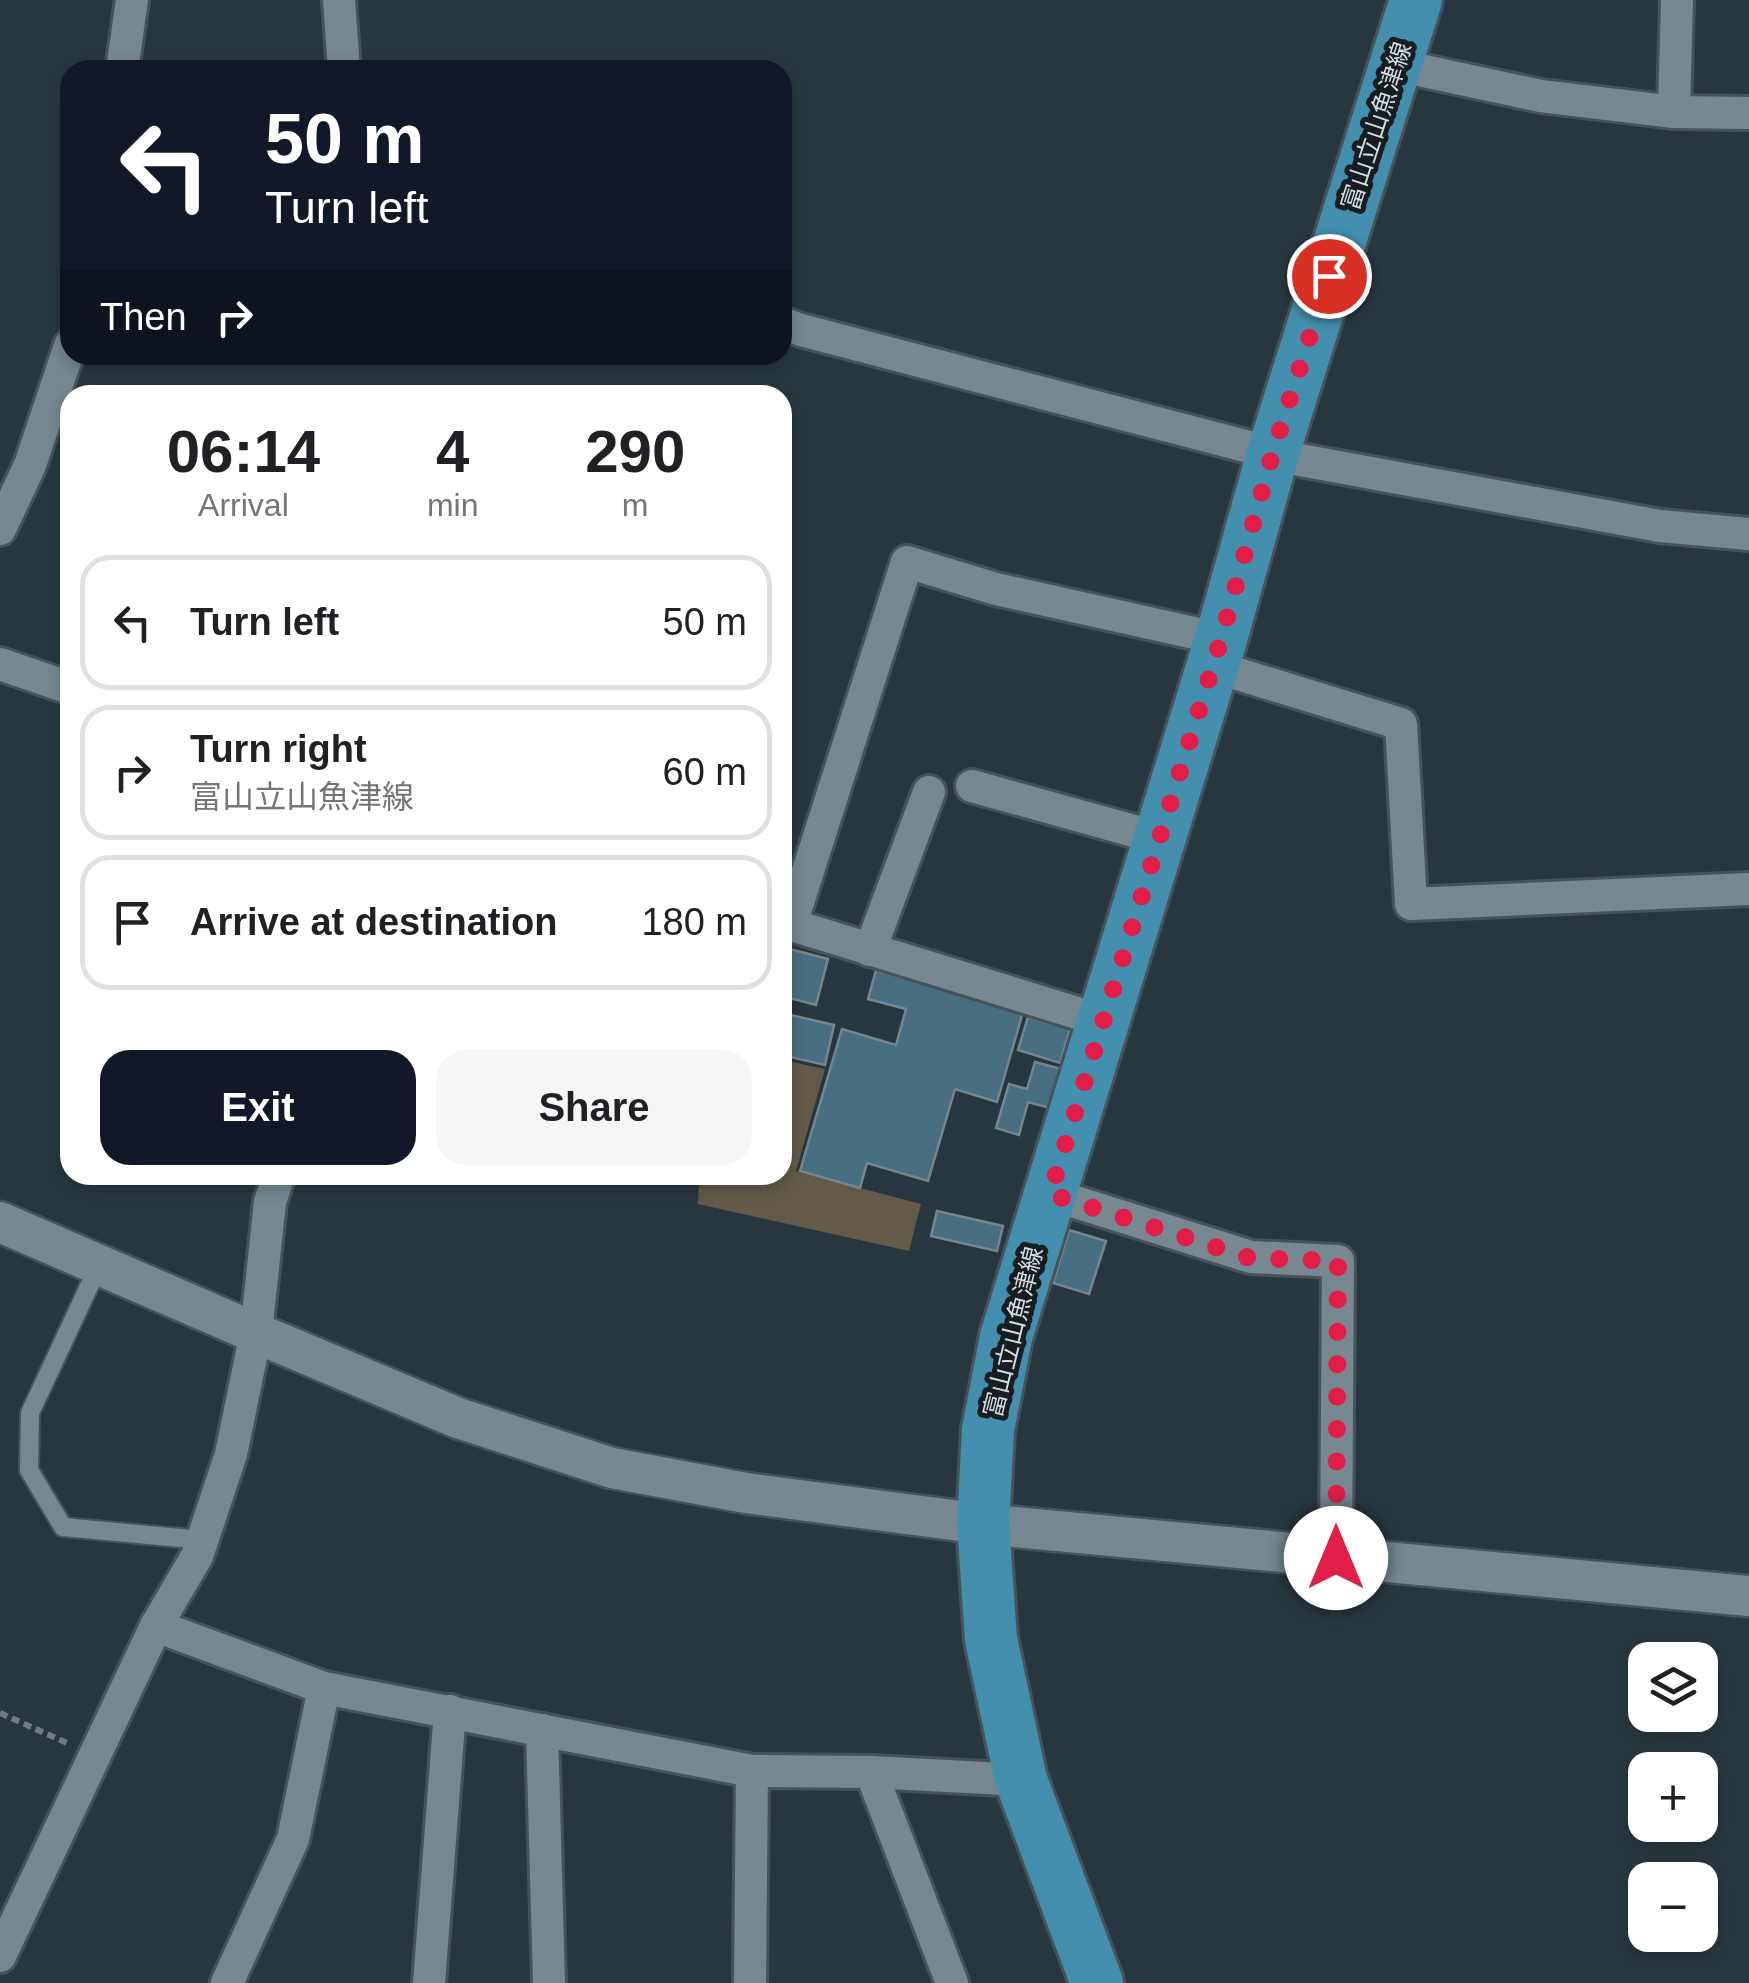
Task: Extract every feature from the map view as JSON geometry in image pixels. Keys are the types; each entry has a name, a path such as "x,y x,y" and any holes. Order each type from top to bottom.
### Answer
{"main road":[{"name":"富山立山魚津線","path":"1097,1983 1020,1780 991,1639 983,1524 988,1430 1006,1337 1160,838 1273,452 1416,0"}],"street":[{"path":"123,60 132,0"},
{"path":"339,0 343,60"},
{"path":"1674,112 1676,0"},
{"path":"1396,64 1541,96 1674,112 1749,113"},
{"path":"792,327 1295,458 1660,526 1749,534"},
{"path":"0,529 30,464 64,365"},
{"path":"792,905 907,562 1216,652 1401,724 1410,904 1749,888"},
{"path":"0,664 60,685"},
{"path":"972,786 1160,838"},
{"path":"870,950 930,792"},
{"path":"792,925 1102,1022"},
{"path":"0,1956 156,1626 202,1540 231,1454 256,1334 275,1185"},
{"path":"1050,1194 1250,1258 1338,1261 1336,1558"},
{"path":"0,1222 458,1418 612,1468 746,1493 983,1524 1749,1596"},
{"path":"156,1626 324,1688 752,1770 1020,1780"},
{"path":"227,1983 292,1839 324,1688"},
{"path":"429,1983 450,1711"},
{"path":"542,1730 549,1983"},
{"path":"750,1983 752,1770"},
{"path":"870,1772 952,1983"}],"lane":[{"path":"99,1264 30,1413 29,1470 62,1527 202,1540"}],"path":[{"path":"0,1713 94,1755"}],"shaded area":[{"path":"792,1062 825,1069 796,1171 921,1204 909,1251 698,1204 699,1185 792,1185"}],"building":[{"path":"792,950 828,959 816,1005 792,999"},
{"path":"876,970 1023,1012 997,1102 955,1089 928,1181 867,1163 860,1188 800,1171 842,1029 896,1045 906,1009 868,999"},
{"path":"792,1015 834,1025 825,1065 792,1057"},
{"path":"1028,1017 1070,1029 1060,1063 1018,1050"},
{"path":"1035,1062 1061,1069 1050,1108 1028,1102 1019,1135 996,1128 1009,1084 1027,1089"},
{"path":"937,1211 1003,1226 997,1251 931,1236"},
{"path":"1069,1230 1106,1241 1089,1294 1053,1283"}],"route":[{"path":"1329,276 1050,1194 1250,1258 1338,1261 1336,1558"}]}
